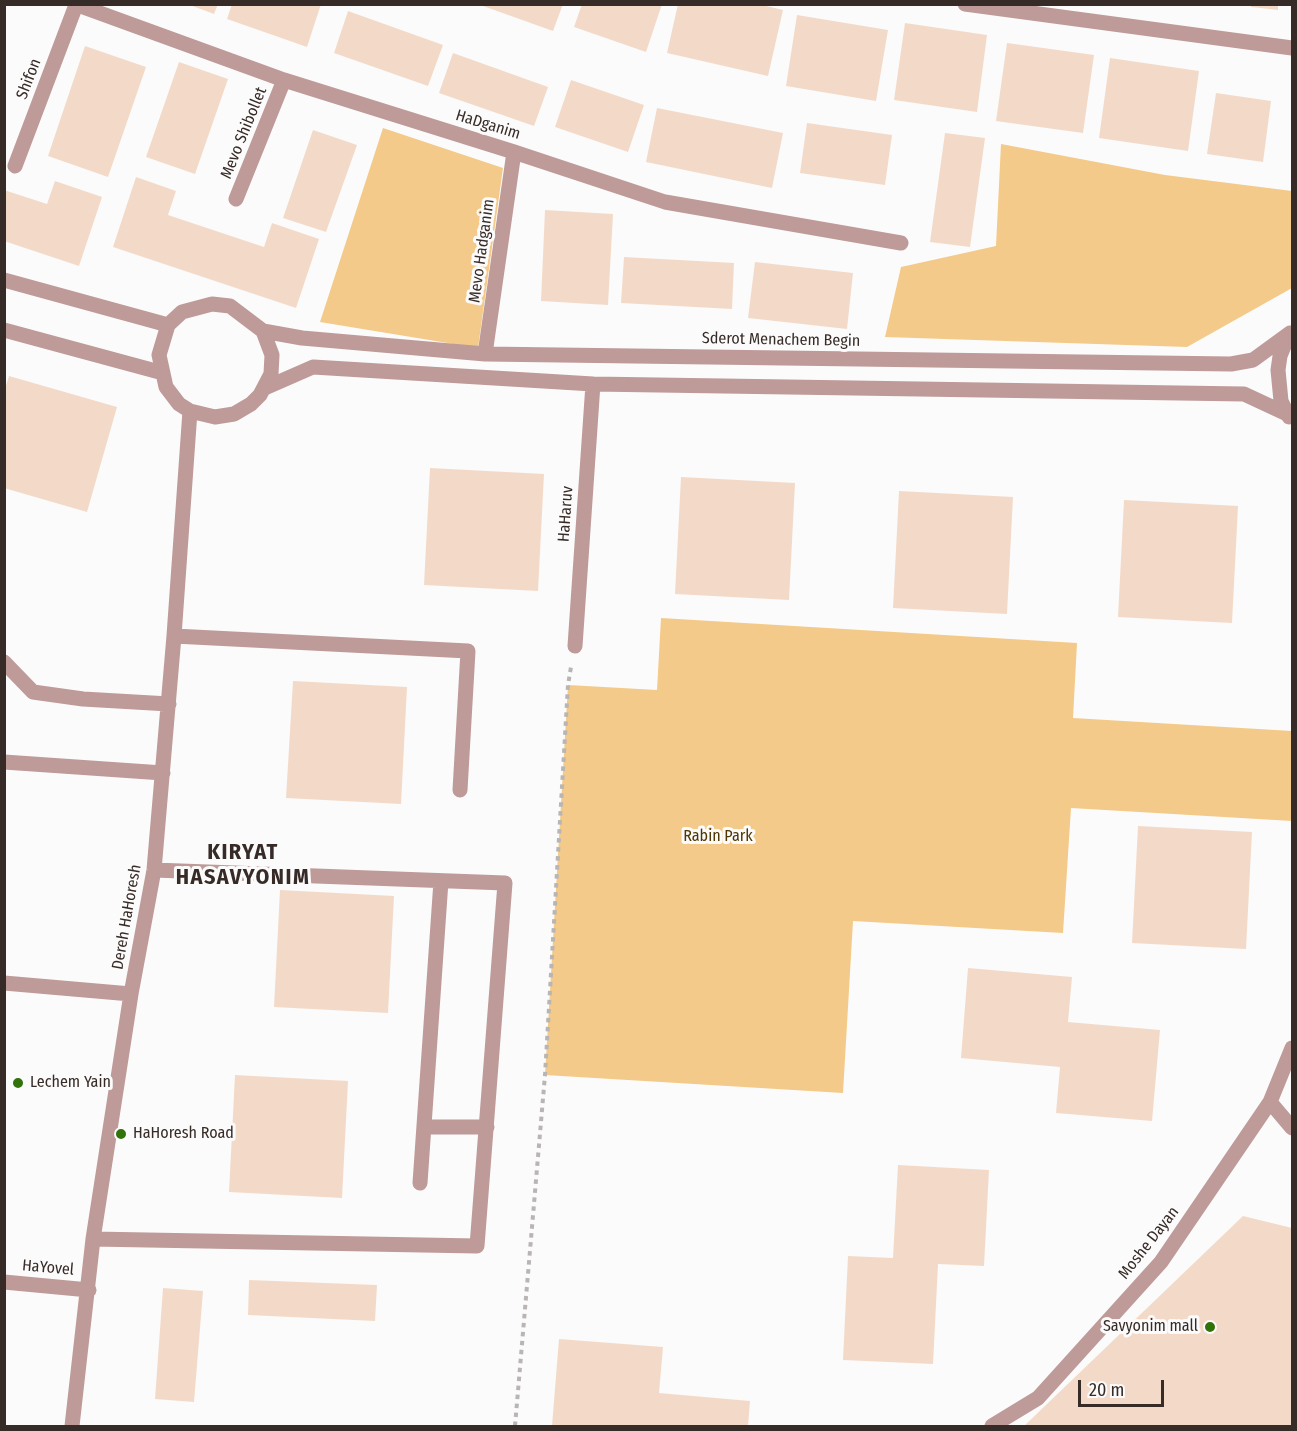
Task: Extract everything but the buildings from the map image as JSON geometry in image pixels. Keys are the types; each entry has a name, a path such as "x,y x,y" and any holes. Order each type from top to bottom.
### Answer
{"street":[{"path":"965,4 1293,48"},
{"name":"HaDganim","path":"75,5 285,80 665,202 901,243"},
{"name":"Shifon","path":"15,166 75,5"},
{"name":"Mevo Shibollet","path":"236,199 285,80"},
{"name":"Mevo Hadganim","path":"485,354 514,152"},
{"path":"4,280 168,325"},
{"path":"212,304 230,306 263,331 272,355 270,374 265,388 251,404 234,414 215,417 190,411 179,404 166,387 159,355 168,325 182,312 212,304"},
{"path":"4,330 163,373"},
{"name":"Sderot Menachem Begin","path":"263,331 302,338 485,354 1231,364 1253,360 1291,331"},
{"path":"1290,418 1281,401 1278,370 1280,356 1291,331"},
{"path":"265,388 313,367 593,384 1244,394 1290,418"},
{"name":"HaHaruv","path":"575,646 593,384"},
{"name":"Dereh HaHoresh","path":"72,1426 93,1239 154,870 169,704 190,411"},
{"path":"174,636 468,651 460,790"},
{"path":"4,663 33,692 83,699 169,704"},
{"path":"4,762 163,773"},
{"path":"93,1239 477,1246 506,883 154,870"},
{"path":"420,1183 441,881"},
{"path":"4,983 132,994"},
{"name":"Moshe Dayan","path":"992,1426 1038,1398 1161,1262 1270,1102 1293,1048"},
{"path":"1270,1102 1293,1128"},
{"path":"424,1126 487,1127"},
{"name":"HaYovel","path":"4,1282 89,1290"}],"path":[{"path":"514,1426 545,1075 568,685 575,646"}],"green space":[{"path":"383,128 503,168 478,348 320,322"},
{"path":"1001,144 1165,175 1292,191 1292,288 1187,347 885,337 901,267 996,246"},
{"name":"Rabin Park","path":"661,618 1077,643 1073,718 1292,731 1292,821 1071,808 1063,933 853,921 843,1093 545,1075 568,685 657,690"}],"place":[{"name":"Lechem Yain","path":"18,1083"},
{"name":"HaHoresh Road","path":"121,1134"},
{"name":"Savyonim mall","path":"1210,1327"}],"district":[{"name":"KIRYAT HASAVYONIM","path":"243,866"}]}
